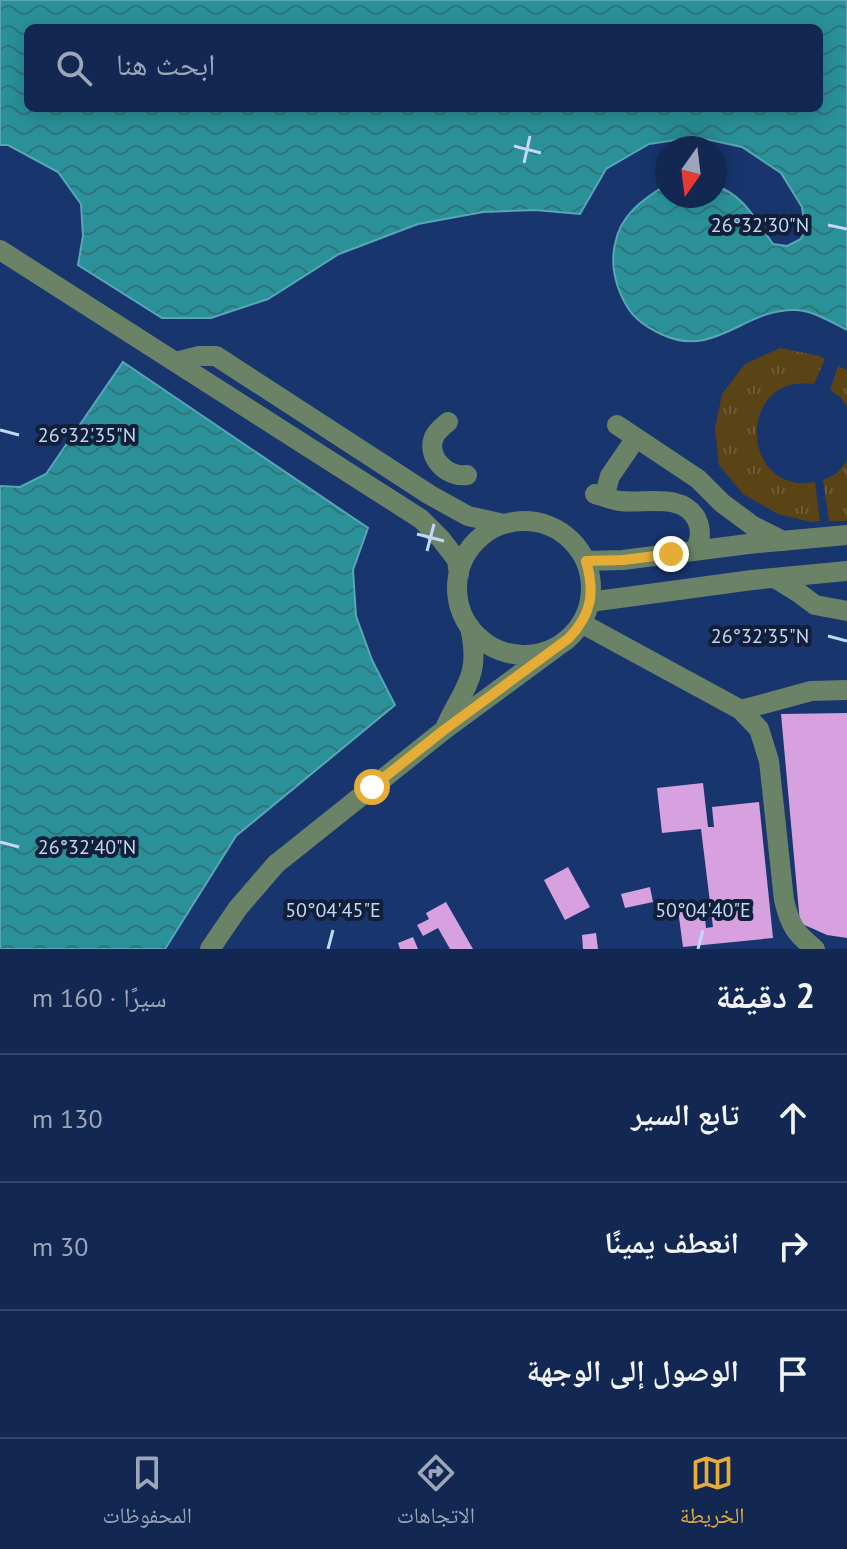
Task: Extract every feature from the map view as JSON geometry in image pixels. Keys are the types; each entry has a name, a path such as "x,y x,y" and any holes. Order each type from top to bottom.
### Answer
{"street":[{"path":"0,250 421,519 457,560 459,574"},
{"path":"176,362 199,356 216,356 430,495 468,516 504,524"},
{"path":"448,422 435,434 432,449 448,472 467,475"},
{"path":"617,425 698,479 742,518 783,541"},
{"path":"636,438 600,495 620,501 671,502 688,508 701,530 695,551"},
{"path":"210,949 238,908 276,864 444,730 569,638 581,623 590,602 591,588 586,561 579,549 558,530 532,521 518,521 491,530 470,548 457,587 458,601 470,627 474,662 467,687 444,730"},
{"path":"586,561 623,560 847,535"},
{"path":"590,602 847,571"},
{"path":"775,578 815,605 847,611"},
{"path":"581,623 741,710 759,729 769,761 789,922 798,935 815,949"},
{"path":"470,627 479,637 503,651 531,654 558,646"},
{"path":"741,710 811,691 847,690"}],"green space":[{"path":"780,348 825,359 814,384 789,385 771,396 760,413 757,433 761,454 772,470 790,481 815,482 820,521 811,522 778,514 743,494 719,465 715,429 722,394 745,364"},
{"path":"838,366 847,370 847,406 830,390"},
{"path":"847,461 847,521 829,521 823,480 837,473"}],"water":[{"path":"0,0 847,0 847,330 816,315 796,310 761,317 714,337 698,341 680,340 661,334 631,313 617,285 614,252 627,216 655,192 655,208 727,208 727,191 748,209 773,244 787,246 801,239 805,227 802,207 781,173 742,147 727,144 727,136 655,136 655,143 606,169 580,214 535,210 483,212 418,224 339,254 268,299 211,318 162,318 78,265 83,236 81,204 58,172 8,145 0,145"},
{"path":"123,362 368,528 353,570 356,616 372,660 395,705 236,836 165,949 0,949 0,486 20,487 46,474"}],"building":[{"path":"847,713 847,938 827,935 800,923 781,714"},
{"path":"703,783 708,827 714,827 712,807 759,802 773,938 683,947 678,910 704,908 706,928 713,927 701,829 662,833 657,788"},
{"path":"568,867 590,907 565,920 544,880"},
{"path":"650,887 653,902 625,908 621,894"},
{"path":"446,902 473,949 450,949 438,928 423,936 417,925 429,919 426,913"},
{"path":"596,933 598,949 583,949 582,935"},
{"path":"413,937 418,949 400,949 398,943"}],"route":[{"path":"372,787 569,638 578,628 590,602 590,575 586,561 671,554"}]}
